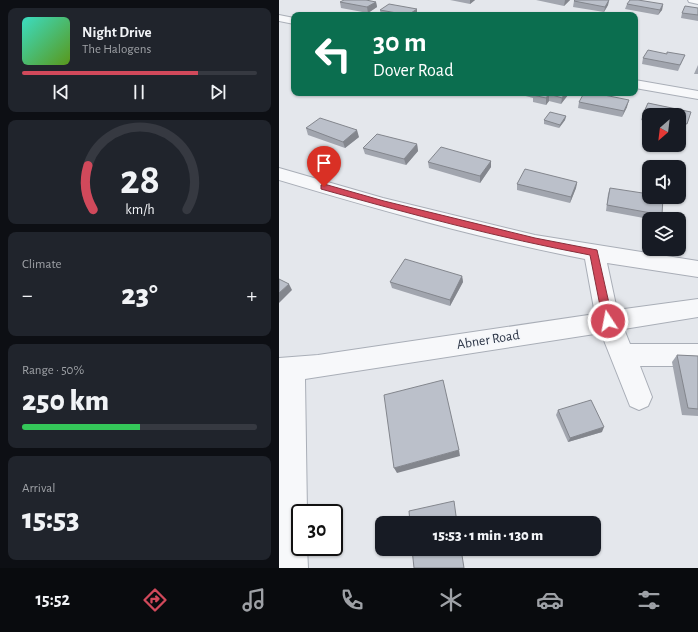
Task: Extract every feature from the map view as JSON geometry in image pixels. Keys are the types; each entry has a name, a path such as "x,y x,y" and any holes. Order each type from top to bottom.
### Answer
{"street":[{"path":"693,0 698,0"},
{"path":"279,18 291,20"},
{"path":"638,85 698,95"},
{"path":"279,174 383,204 535,242 594,253 698,269"},
{"path":"594,253 608,321 639,397"},
{"name":"Abner Road","path":"286,370 698,308"},
{"path":"623,355 698,355"},
{"path":"286,370 291,568"}],"building":[{"path":"344,0 366,0 376,2 367,7 340,2"},
{"path":"609,0 605,7 574,1"},
{"path":"630,0 663,4 660,10 627,4"},
{"path":"389,4 417,9 412,12 391,12 380,10"},
{"path":"685,6 698,8 698,15 682,13"},
{"path":"648,50 667,54 667,52 685,55 680,65 643,58"},
{"path":"537,96 548,96 546,98"},
{"path":"582,96 609,96 629,100 624,111 579,102"},
{"path":"648,103 672,108 646,108"},
{"path":"686,111 691,112 686,124"},
{"path":"550,112 566,116 560,125 544,120"},
{"path":"320,118 357,130 343,142 306,128"},
{"path":"377,134 417,144 404,159 363,148"},
{"path":"441,147 491,161 480,176 428,162"},
{"path":"525,169 577,182 571,197 517,184"},
{"path":"610,188 642,193 642,204 663,204 662,212 646,212 607,205"},
{"path":"405,259 462,276 450,300 390,282"},
{"path":"279,279 289,284 279,293"},
{"path":"677,355 698,356 698,409 688,408"},
{"path":"443,380 459,450 394,468 384,395"},
{"path":"591,400 604,427 570,438 558,410"},
{"path":"454,501 456,516 409,516 409,511"},
{"path":"413,556 462,556 464,568 414,568"}],"route":[{"path":"324,187 383,204 535,242 594,253 608,321"}]}
